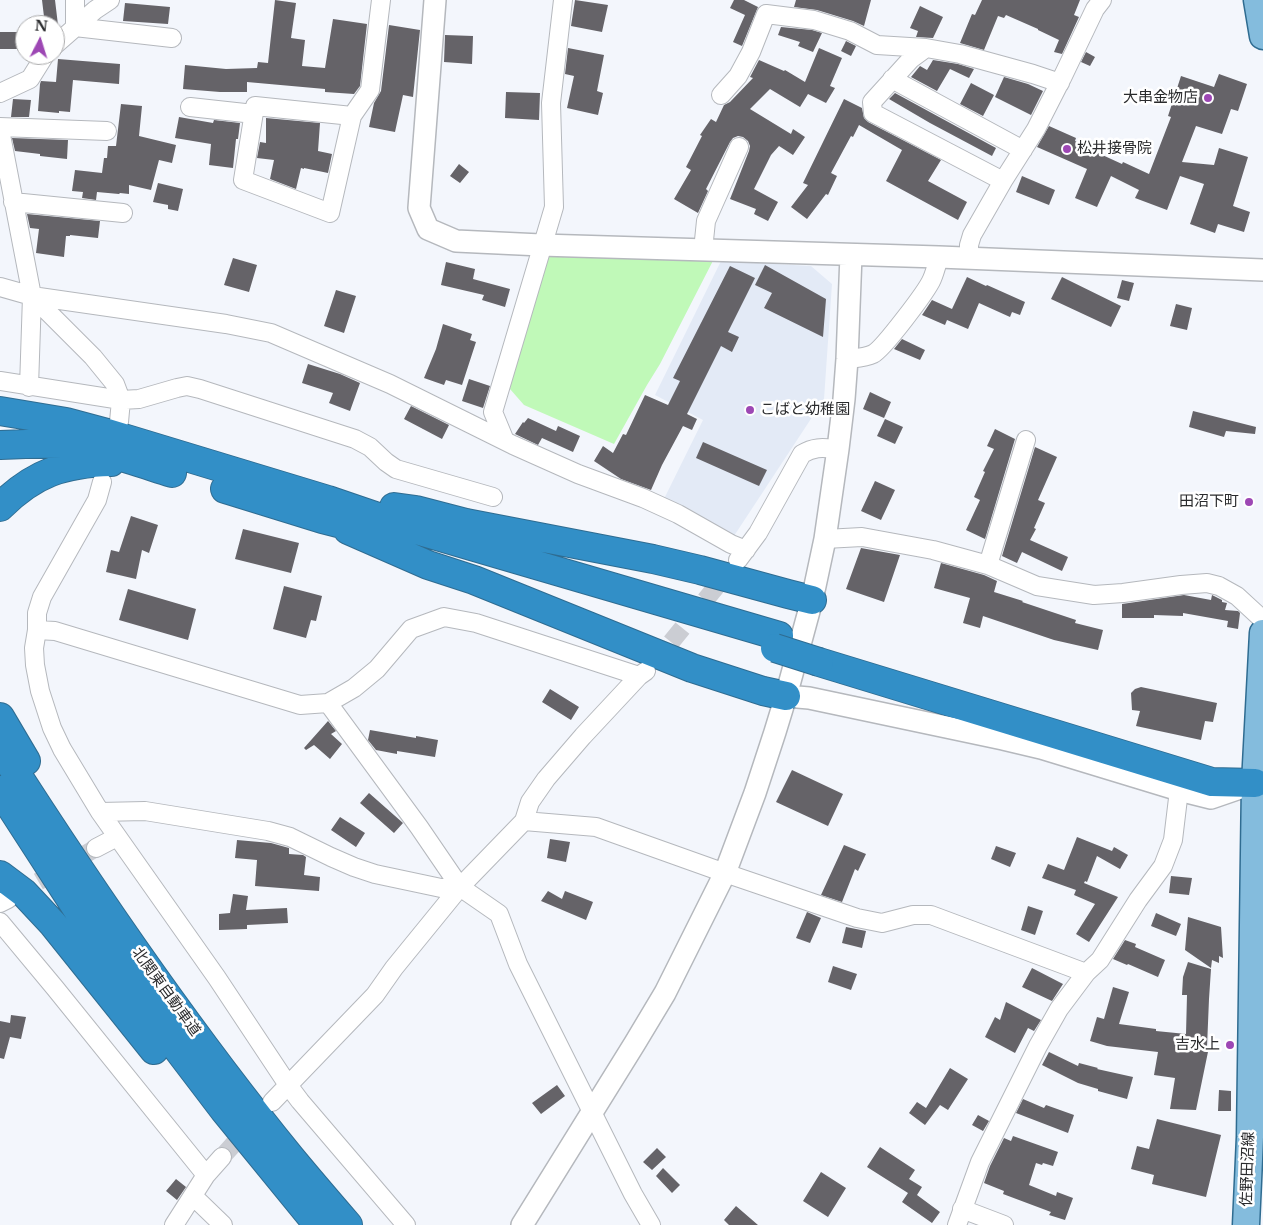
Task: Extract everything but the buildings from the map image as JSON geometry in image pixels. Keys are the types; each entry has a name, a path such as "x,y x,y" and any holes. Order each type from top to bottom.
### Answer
{"highway":[{"path":"0,411 66,422 113,427 256,489"},
{"path":"0,431 113,427"},
{"path":"0,445 63,444 95,450 145,464 256,489 325,510 410,528 777,642 988,697 1212,764 1259,782"},
{"path":"0,507 28,482 61,468 120,461 145,464"},
{"path":"325,510 416,510 466,524 700,570 812,600"},
{"path":"325,510 428,565 474,580 692,668 763,691 786,696"},
{"path":"0,717 36,779 138,933 186,1020"},
{"name":"北関東自動車道","path":"0,748 121,930 186,1020 291,1158 348,1225"},
{"name":"北関東自動車道","path":"0,790 112,963 224,1110 318,1225"},
{"path":"3,892 24,893 48,919 264,1180 309,1225"}],"main road":[{"path":"1257,0 1263,36"},
{"name":"佐野田沼線","path":"1246,1225 1263,633"}],"street":[{"path":"75,0 76,27"},
{"path":"65,36 95,10 110,0"},
{"path":"352,116 255,106 243,180 330,213 352,116 370,90 381,0"},
{"path":"435,0 419,208 428,229 456,241 1263,270"},
{"path":"506,441 492,412 554,207 551,103 563,0"},
{"path":"969,258 969,245 972,235 1036,129 1095,9 1102,0"},
{"path":"722,96 738,76 751,52 766,14 814,20 850,31 877,45 926,48 960,54 1060,83"},
{"path":"76,27 172,38"},
{"path":"926,48 911,59 872,102 873,113 1003,181"},
{"path":"0,94 30,79 39,65"},
{"path":"892,79 1023,150"},
{"path":"190,108 254,114"},
{"path":"29,387 32,296 0,129 107,132"},
{"path":"703,250 706,221 739,147"},
{"path":"13,202 123,213"},
{"path":"522,1225 665,993 725,873 755,792 786,696 826,540 847,360 851,255"},
{"path":"847,360 874,354 885,344 932,280 939,257"},
{"path":"0,287 32,296 226,324 271,333 390,384 578,474 643,498 678,514 731,544 742,555 758,533 802,454 819,448 838,449"},
{"path":"32,296 92,357 115,384 121,400 113,427"},
{"path":"0,382 121,400 139,399 187,386 355,438 370,447 396,469 493,497"},
{"path":"988,565 1026,440"},
{"path":"102,482 97,500 42,597 37,613 34,648 35,665 40,691 52,728 62,749 100,812 217,978 288,1085 406,1225"},
{"path":"826,540 862,537 933,550 988,565 1037,586 1094,595 1207,584 1219,586 1237,596 1263,620"},
{"path":"37,630 55,631 300,705 328,703 354,688 377,669 412,630 444,617 476,623 644,672 583,736 546,779 530,802 524,821 460,886 394,968 375,995 272,1102"},
{"path":"786,696 810,698 1003,739 1210,798 1259,782"},
{"path":"328,703 420,827 460,886 499,914 518,964 633,1194 651,1225"},
{"path":"1004,1225 959,1217 980,1162 1059,1008 1086,974 1100,960 1138,900 1163,866 1173,840 1179,790"},
{"path":"100,812 145,811 268,830 290,837 330,857 375,874 441,888 460,886"},
{"path":"524,821 596,827 857,918 882,923 912,915 931,915 1086,974"},
{"path":"96,848 117,837"},
{"path":"0,922 206,1175"},
{"path":"174,1225 206,1175 222,1157"},
{"path":"194,1196 223,1225"}],"shaded area":[{"name":"こばと幼稚園","path":"721,261 811,266 832,284 824,399 732,539 662,503 703,420 655,395"}],"green space":[{"path":"718,251 660,364 614,444 524,405 510,389 541,257"}],"tunnel":[{"path":"654,663 729,571"},
{"path":"15,895 96,848"},
{"path":"222,1157 250,1126"}],"place":[{"name":"大串金物店","path":"1208,98"},
{"name":"松井接骨院","path":"1067,149"},
{"name":"こばと幼稚園","path":"750,410"},
{"name":"田沼下町","path":"1249,502"},
{"name":"吉水上","path":"1230,1045"}]}
